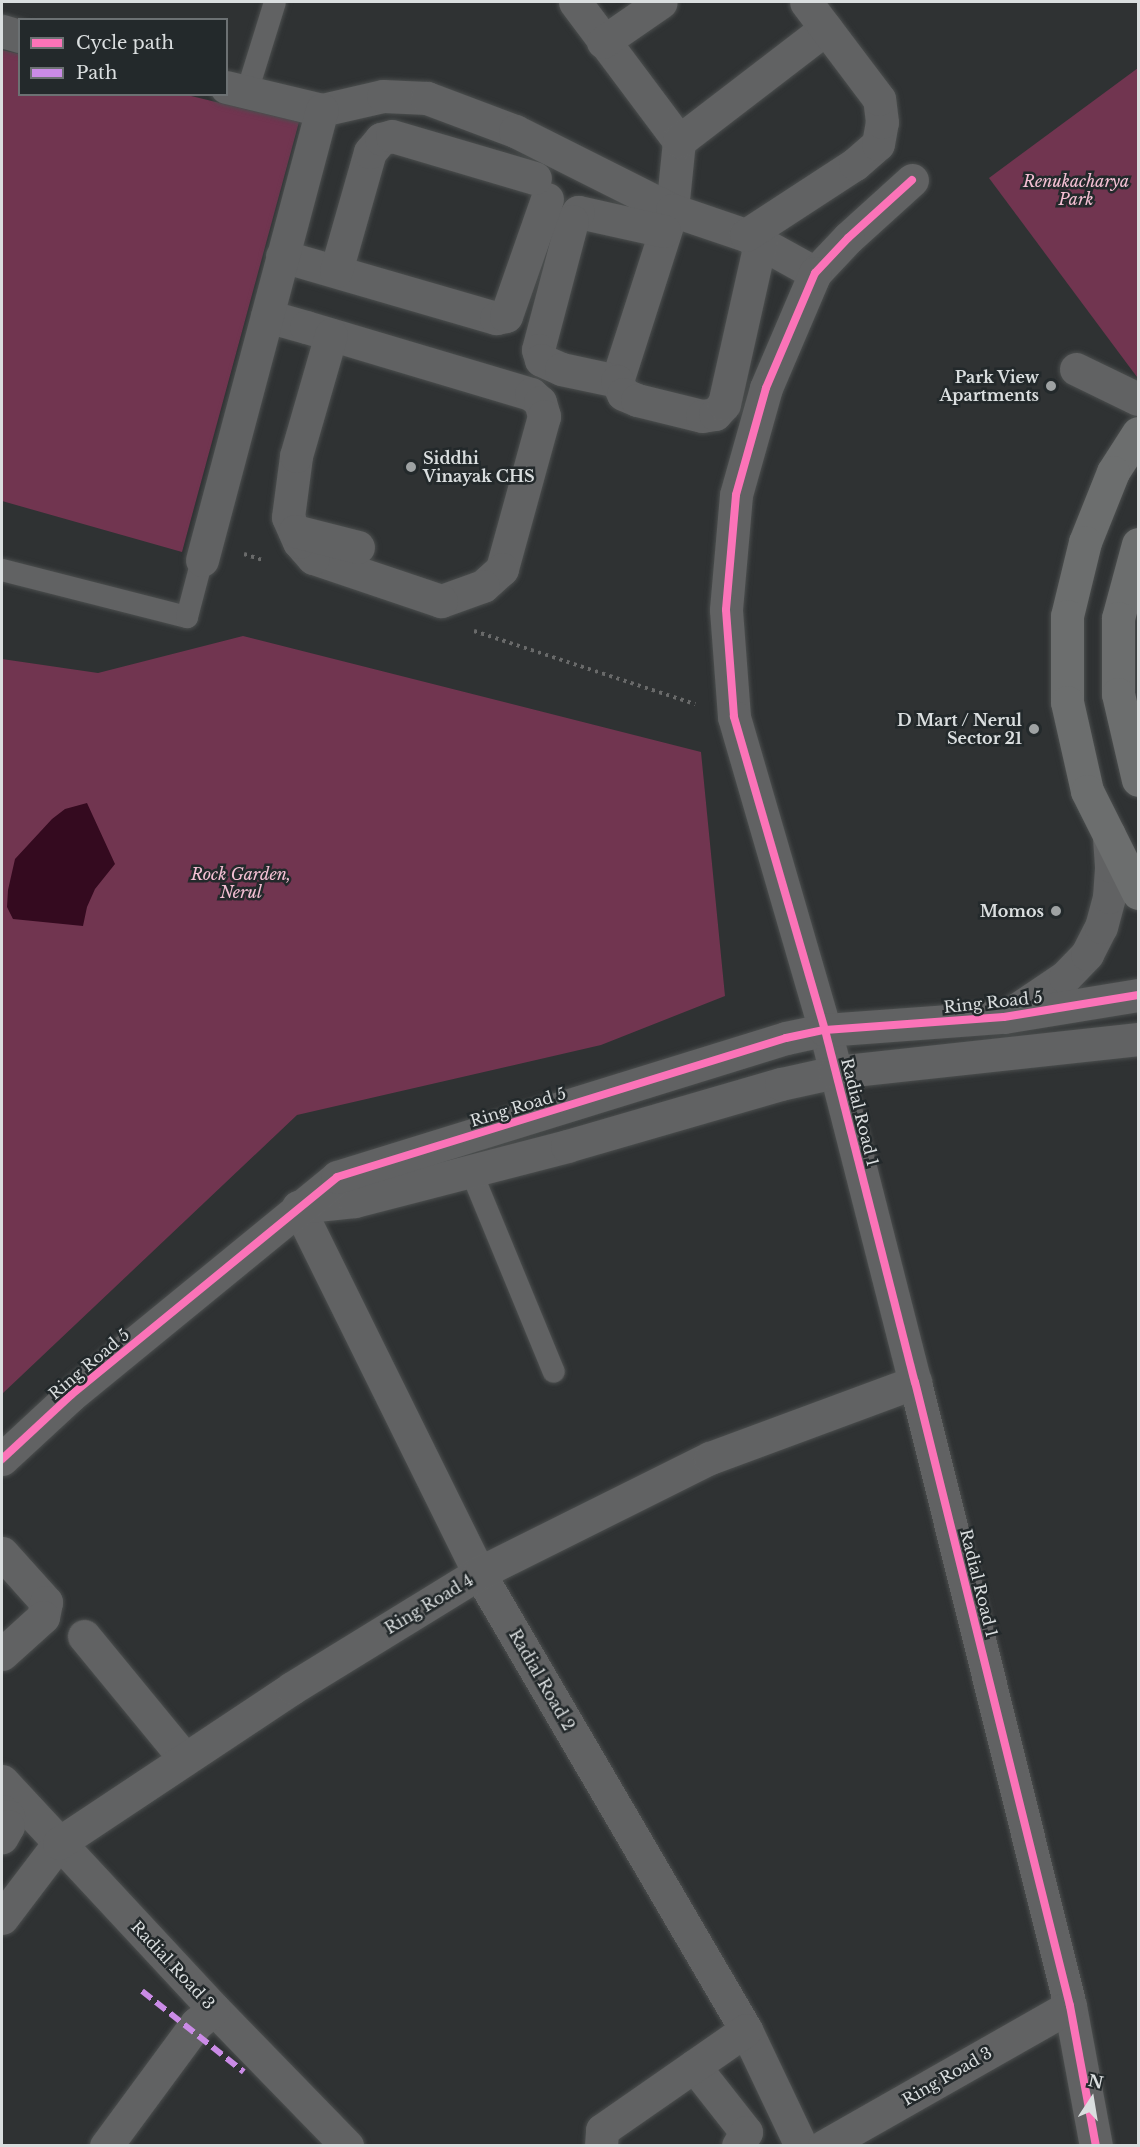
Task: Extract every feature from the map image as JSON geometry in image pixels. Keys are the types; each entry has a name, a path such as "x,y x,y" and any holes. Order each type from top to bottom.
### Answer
{"street":[{"path":"576,2 603,42 679,141"},
{"path":"603,42 660,2"},
{"path":"806,2 826,28 879,99 882,122 878,144 855,164 753,239 724,404 715,414 702,416 637,400 623,394 617,381 668,221 679,141 826,28"},
{"path":"2,31 18,35"},
{"path":"237,89 322,110 383,96 427,98 515,131 668,221"},
{"path":"202,560 322,110"},
{"path":"282,256 496,318 506,316 541,188 392,136 381,139 370,152 336,271"},
{"path":"617,381 561,369 541,360 538,350 572,221 578,212 668,221 753,239 815,273 848,238 912,180"},
{"name":"Radial Road 1","path":"815,273 766,388 736,495 726,610 734,717 825,1030 915,1382 1070,2006 1096,2145"},
{"path":"267,316 531,394 540,402 544,416 502,569 483,586 441,601 313,558 295,531 288,517 296,456 331,335"},
{"path":"1076,369 1138,399"},
{"path":"1138,433 1113,472 1085,542 1067,616 1067,702 1087,791 1138,892"},
{"path":"295,531 358,548"},
{"path":"1138,544 1118,618 1120,705 1138,780"},
{"path":"1005,1017 1065,977 1087,954 1101,927 1109,897 1111,866 1109,834"},
{"name":"Ring Road 5","path":"2,1459 71,1395 337,1177 786,1038 825,1030 1005,1017 1138,995"},
{"path":"298,1207 355,1201 567,1146 781,1084 836,1072 1138,1039"},
{"path":"460,1139 471,1171"},
{"name":"Radial Road 2","path":"298,1207 479,1573 746,2030 801,2145"},
{"name":"Ring Road 4","path":"2,1918 59,1843 292,1688 479,1573 710,1458 915,1382"},
{"path":"2,1553 46,1602 43,1617 2,1668"},
{"path":"84,1636 185,1759"},
{"name":"Radial Road 3","path":"2,1781 344,2145"},
{"path":"2,1811 8,1816 8,1826 2,1837"},
{"name":"Ring Road 3","path":"824,2145 1070,2006"},
{"path":"106,2145 196,2024 214,2009"},
{"path":"601,2145 602,2130 746,2030"},
{"path":"694,2066 747,2141"}],"lane":[{"path":"237,89 275,2"},
{"path":"2,570 187,616 202,560"},
{"path":"471,1171 554,1372"}],"green space":[{"path":"2,50 18,54 18,96 191,96 299,122 182,552 2,501"},
{"name":"Renukacharya Park","path":"1138,68 1138,376 1137,377 989,178"},
{"name":"Rock Garden, Nerul","path":"243,636 701,752 725,996 601,1045 297,1115 2,1394 2,659 98,673"}],"shaded area":[{"path":"87,803 115,864 95,889 87,907 83,926 13,919 7,907 8,890 15,859 52,819 65,809"}],"marked path":[{"path":"142,1991 244,2072"}],"cycle path":[{"path":"912,180 848,238 815,273 766,388 736,495 726,610 734,717 825,1030 915,1382 1070,2006 1096,2146"},
{"path":"2,1459 71,1395 337,1177 786,1038 825,1030 1004,1017 1138,995"}],"place":[{"name":"Park View Apartments","path":"1051,386"},
{"name":"Siddhi Vinayak CHS","path":"411,467"},
{"name":"D Mart / Nerul Sector 21","path":"1034,729"},
{"name":"Momos","path":"1056,911"}]}
